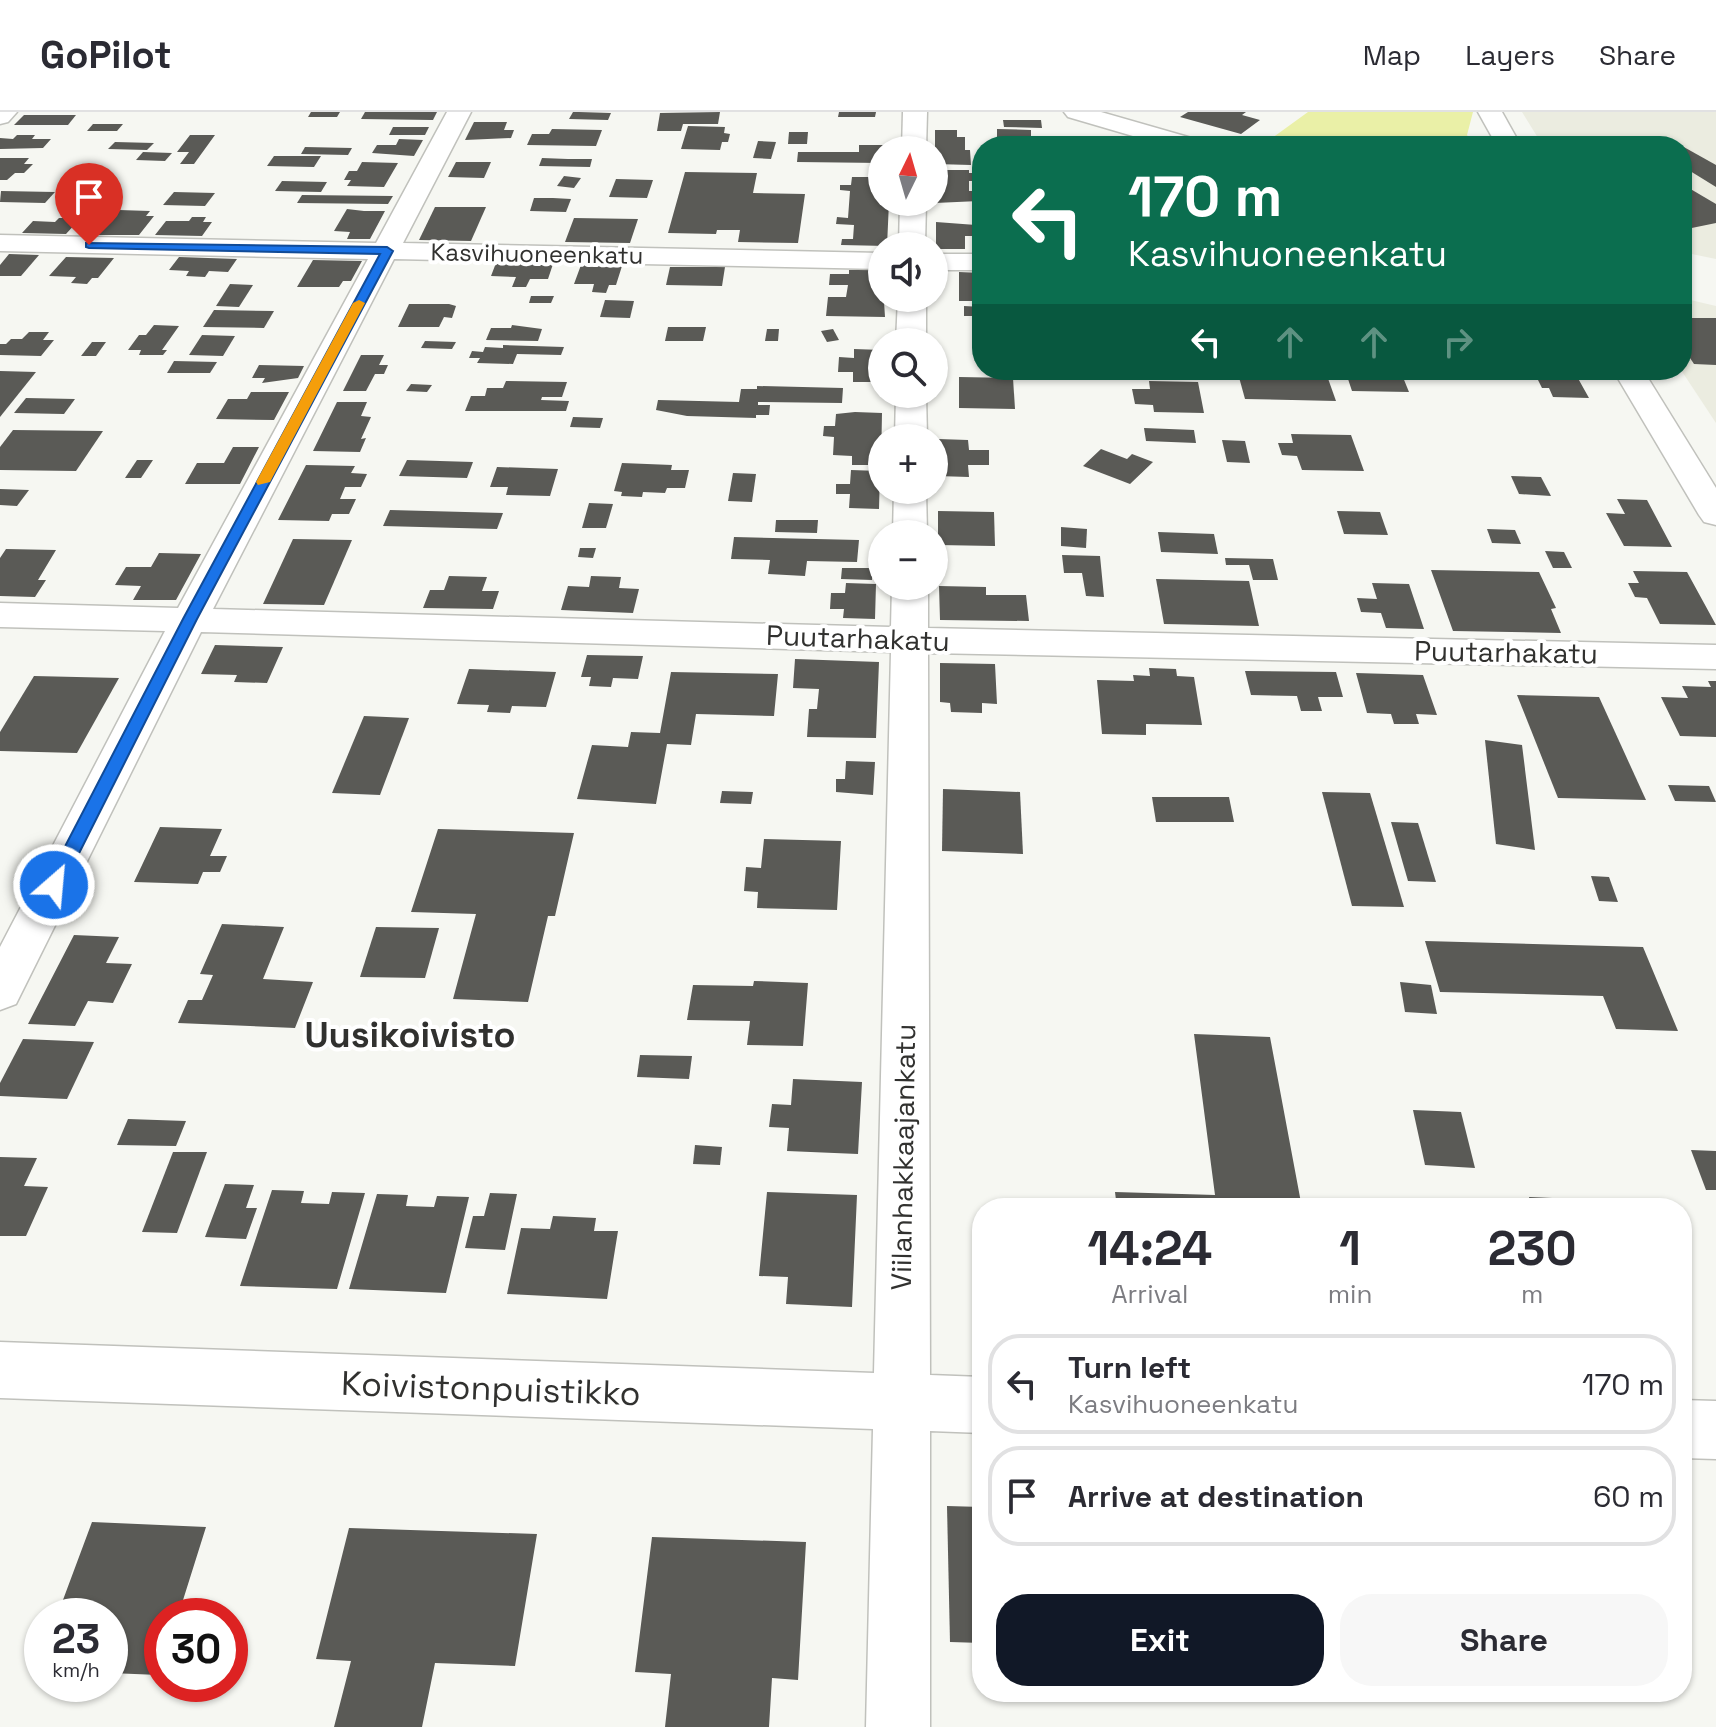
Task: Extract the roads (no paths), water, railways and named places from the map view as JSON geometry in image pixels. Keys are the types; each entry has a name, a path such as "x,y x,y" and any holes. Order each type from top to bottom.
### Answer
{"street":[{"path":"0,117 5,112"},
{"path":"0,991 190,619 459,112"},
{"path":"914,136 915,112"},
{"path":"1076,112 1159,136"},
{"path":"1490,112 1503,136"},
{"name":"Kasvihuoneenkatu","path":"0,243 868,261"},
{"path":"948,262 972,262"},
{"path":"1634,380 1716,515"},
{"name":"Viilanhakkaajankatu","path":"898,1727 910,600"},
{"name":"Puutarhakatu","path":"0,615 909,640 1716,657"},
{"name":"Koivistonpuistikko","path":"0,1370 972,1405"},
{"path":"1692,1429 1716,1430"}],"district":[{"name":"Uusikoivisto","path":"410,1034"}]}
